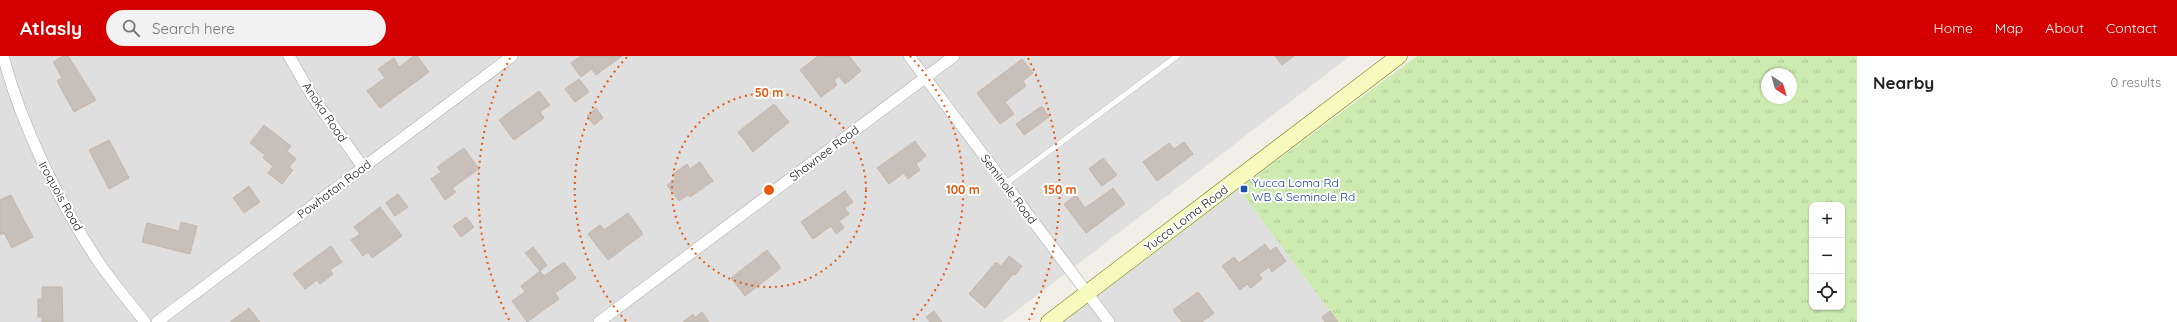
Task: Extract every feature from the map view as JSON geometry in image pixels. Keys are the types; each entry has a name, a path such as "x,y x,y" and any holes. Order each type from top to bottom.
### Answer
{"main road":[{"name":"Yucca Loma Road","path":"1049,322 1399,56"}],"street":[{"name":"Iroquois Road","path":"3,56 40,157 72,218 101,265 145,322"},
{"name":"Anoka Road","path":"290,56 312,96 363,167"},
{"name":"Powhatan Road","path":"157,322 512,56"},
{"name":"Seminole Road","path":"909,56 1109,322"},
{"name":"Shawnee Road","path":"599,322 954,56"}],"lane":[{"path":"1005,184 1177,56"}],"shaded area":[{"path":"0,56 1350,56 1002,322 0,322"},
{"path":"1239,189 1338,322 1063,322"}],"green space":[{"path":"1417,56 1857,56 1857,322 1338,322 1239,189"}],"building":[{"path":"63,56 68,56 96,100 74,112 57,81 62,78 53,62"},
{"path":"414,56 417,56 429,72 380,108 367,91 385,78 378,69 394,58 399,67"},
{"path":"581,56 622,56 596,75 592,69 581,77 571,63"},
{"path":"818,56 849,56 861,71 845,84 839,76 834,80 837,85 821,97 800,70"},
{"path":"1275,56 1294,56 1282,65"},
{"path":"1022,59 1033,73 1023,81 1026,86 1005,102 1014,114 1000,124 977,93"},
{"path":"579,79 589,92 575,102 565,89"},
{"path":"539,91 550,105 540,112 544,118 514,140 499,120"},
{"path":"774,104 789,122 753,152 738,132"},
{"path":"1042,106 1049,117 1024,135 1016,124"},
{"path":"596,108 603,118 594,125 587,116"},
{"path":"264,125 291,146 287,151 296,159 289,167 293,170 282,184 268,173 273,166 263,158 265,155 250,143"},
{"path":"109,140 129,178 109,189 89,150"},
{"path":"915,141 926,156 916,164 920,170 908,179 904,173 889,184 877,168"},
{"path":"1184,142 1193,154 1157,181 1143,162 1169,143 1174,149"},
{"path":"464,148 479,169 452,188 456,192 445,200 431,179 441,172 437,167"},
{"path":"1103,158 1117,175 1102,186 1089,169"},
{"path":"700,162 713,181 690,197 688,195 679,201 667,185 676,179 673,174 687,164 690,169"},
{"path":"249,186 260,202 244,213 233,198"},
{"path":"1113,188 1125,204 1086,233 1064,204 1076,195 1085,208"},
{"path":"845,191 853,202 845,208 849,214 839,221 844,228 836,234 831,226 813,239 801,222"},
{"path":"398,194 408,207 395,216 386,203"},
{"path":"11,195 33,237 12,248 4,233 0,235 0,200"},
{"path":"380,207 402,236 372,258 368,252 363,256 351,240 360,234 354,227"},
{"path":"628,213 643,234 608,260 588,234 600,225 604,230"},
{"path":"466,217 474,227 461,237 453,226"},
{"path":"181,222 197,226 190,254 142,242 147,223 179,231"},
{"path":"1265,244 1270,251 1276,247 1286,261 1272,272 1269,267 1259,274 1262,279 1251,288 1247,284 1240,290 1222,266 1234,257 1239,263"},
{"path":"331,246 342,262 330,270 333,274 320,284 317,280 305,289 293,274"},
{"path":"533,247 547,265 540,271 525,253"},
{"path":"767,250 781,268 745,296 731,278"},
{"path":"1009,256 1022,266 1015,275 1013,274 985,308 969,294 996,262 1001,266"},
{"path":"564,262 576,278 555,293 559,299 527,322 512,301 525,292 521,286 540,271 544,276"},
{"path":"42,287 62,287 63,322 42,322 42,317 38,317 38,299 42,299"},
{"path":"1198,292 1214,313 1202,322 1182,322 1173,310"},
{"path":"249,308 260,322 230,322"},
{"path":"934,311 942,322 930,322 926,317"},
{"path":"1330,311 1338,322 1325,322 1322,317"},
{"path":"702,312 709,322 683,322 693,314 695,318"}],"place":[{"name":"Yucca Loma Rd WB & Seminole Rd","path":"1244,189"}]}
